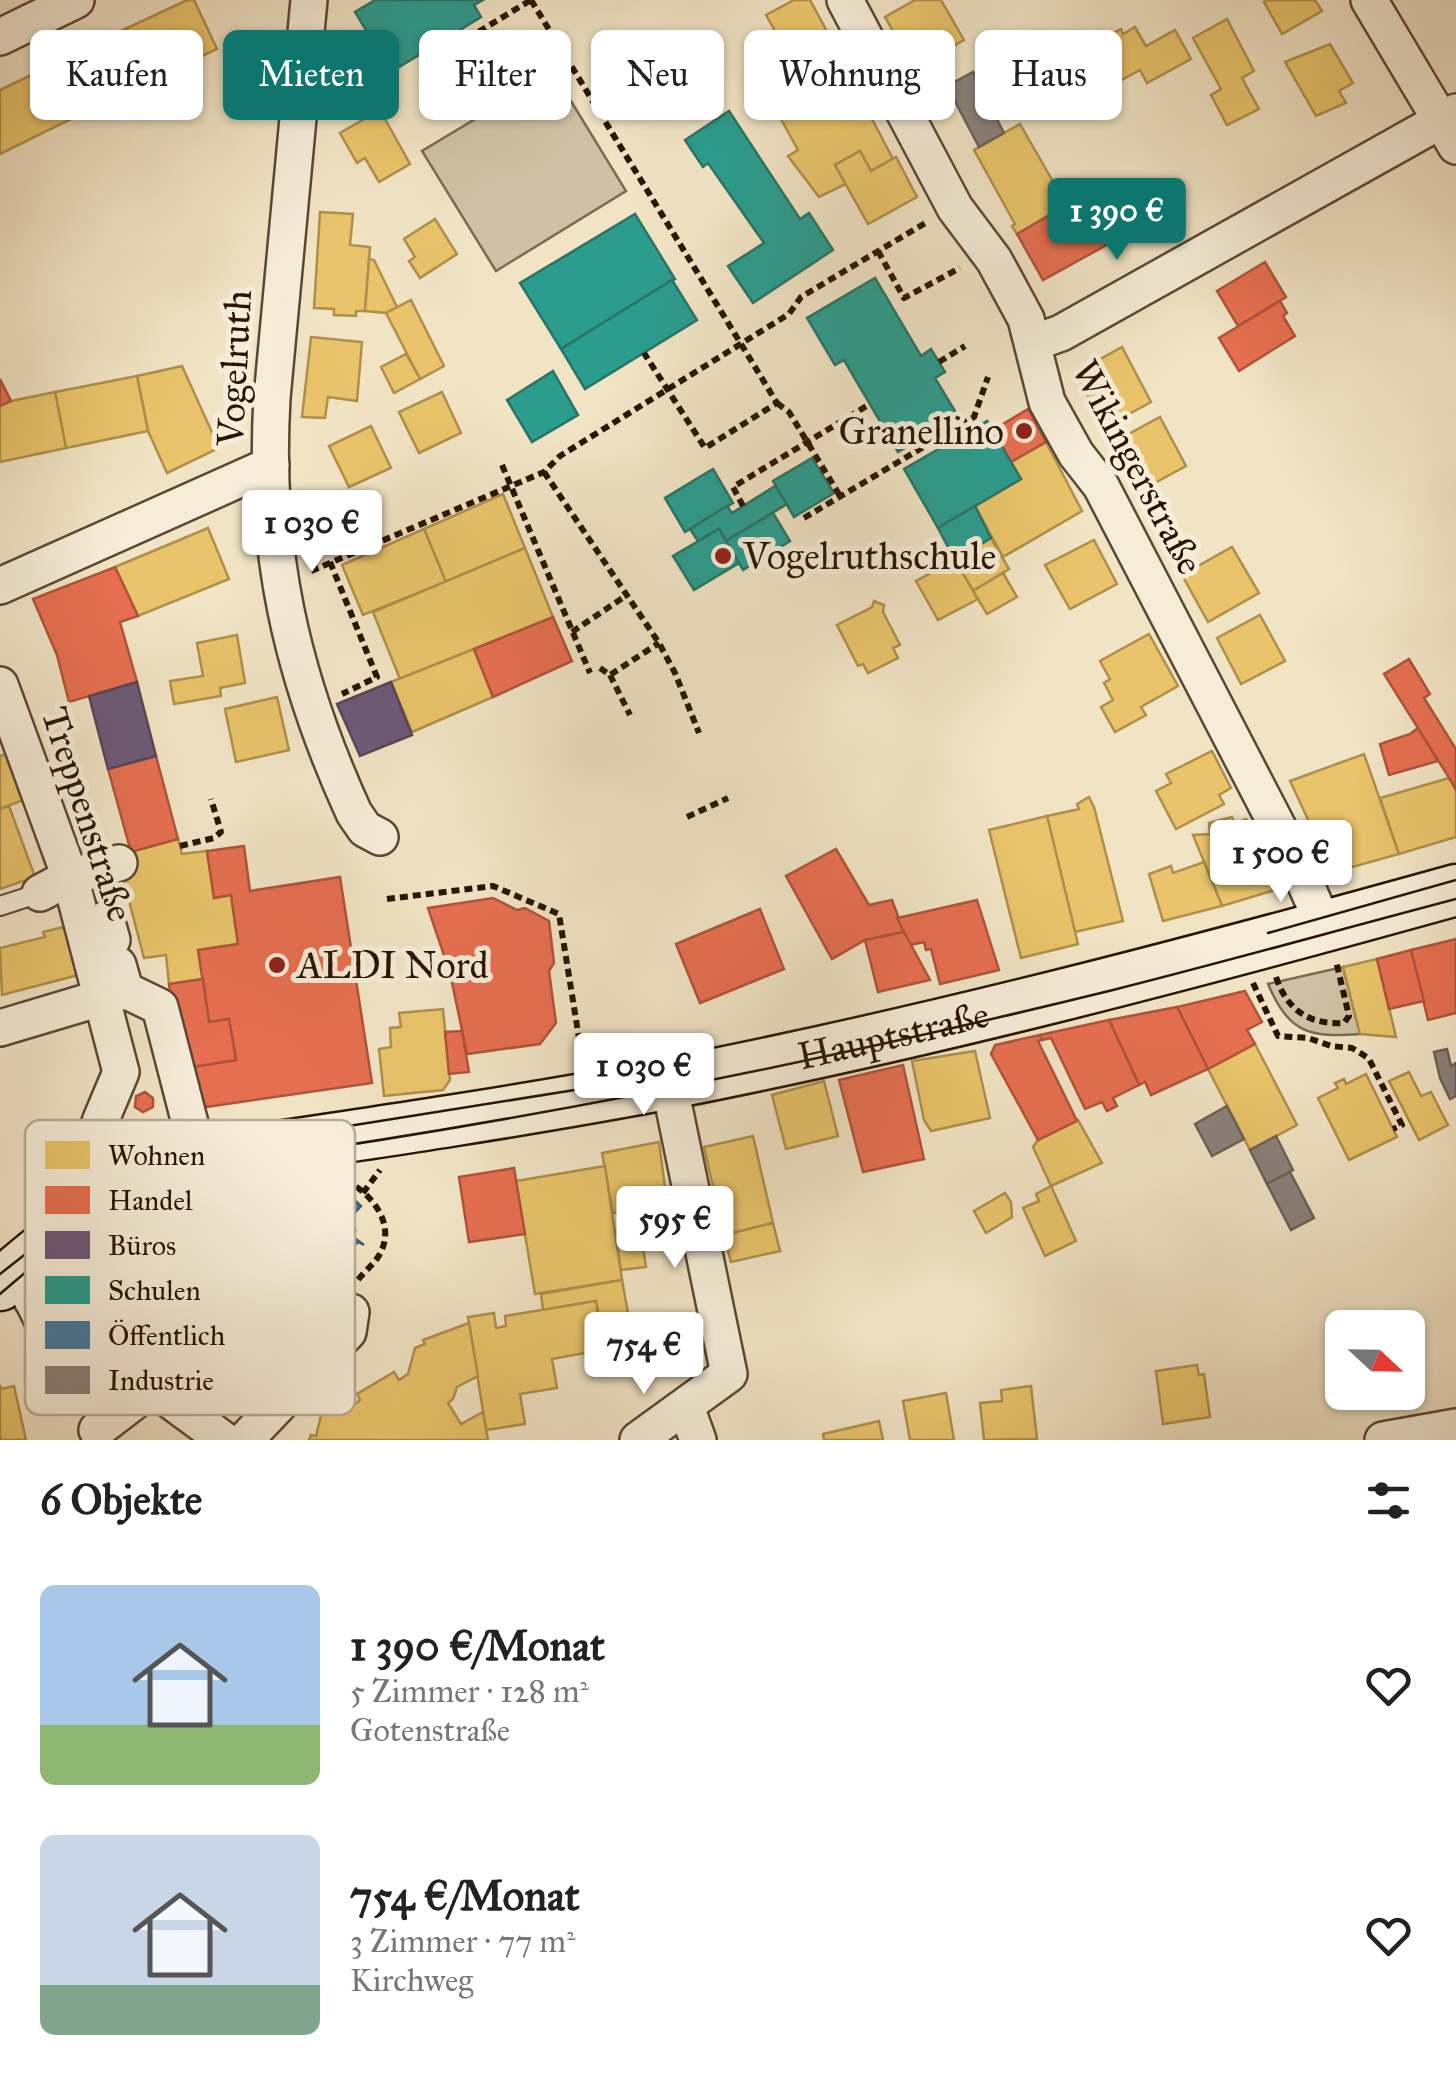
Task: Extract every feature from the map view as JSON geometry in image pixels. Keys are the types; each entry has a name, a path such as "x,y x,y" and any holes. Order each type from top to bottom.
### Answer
{"street":[{"path":"0,37 76,0"},
{"name":"Vogelruth","path":"309,0 277,321 271,465 288,631 310,707 354,813 365,829 380,838"},
{"name":"Wikingerstraße","path":"845,0 955,208 1002,273 1026,319 1047,402 1118,518 1296,862 1329,941"},
{"path":"1033,342 1061,333 1450,126 1369,0"},
{"path":"0,586 271,465"},
{"name":"Treppenstraße","path":"3,700 98,925 122,1072 101,1120"},
{"name":"Hauptstraße","path":"355,1135 669,1083 1094,988 1329,941 1456,890"},
{"path":"0,1028 98,925 160,1007 190,1120"},
{"path":"638,1440 729,1374 669,1083"},
{"name":"Hauptstraße","path":"0,1285 25,1265"},
{"path":"686,1407 698,1440"},
{"path":"190,1415 224,1440"},
{"path":"245,1440 268,1415"},
{"path":"1383,1440 1456,1428"}],"lane":[{"path":"0,906 98,925"}],"path":[{"path":"481,30 531,0 740,344 777,403 790,412 840,496"},
{"path":"281,583 544,472 560,456 789,314 801,297 932,219"},
{"path":"878,252 904,298 961,268"},
{"path":"939,362 965,346"},
{"path":"644,353 705,448 777,403"},
{"path":"804,518 974,417 988,377"},
{"path":"743,506 732,487 870,404"},
{"path":"502,464 590,673"},
{"path":"544,472 660,644 699,733"},
{"path":"310,707 377,677 330,562"},
{"path":"572,632 627,594"},
{"path":"610,675 660,644"},
{"path":"600,668 610,675 630,715"},
{"path":"687,817 728,798"},
{"path":"180,846 218,836 221,828 211,799"},
{"path":"387,899 493,886 559,914 584,1069"},
{"path":"1274,971 1293,1009 1312,1020 1344,1023 1349,1016 1329,941"},
{"path":"1251,976 1278,1036 1297,1036 1352,1048 1369,1059 1402,1125 1393,1129"},
{"path":"363,1193 377,1176"},
{"path":"355,1186 379,1208 385,1231 378,1257 355,1285"}],"shaded area":[{"path":"571,101 626,191 496,271 422,151 473,120 571,120"},
{"path":"1343,967 1360,1034 1327,1035 1303,1029 1284,1013 1268,984"}],"building: Wohnen":[{"path":"194,0 217,49 203,56 203,30 127,28"},
{"path":"794,0 810,0 826,30 774,30 766,15"},
{"path":"915,0 941,0 964,40 955,45 955,30 892,30 885,17"},
{"path":"1315,0 1322,11 1282,34 1264,2"},
{"path":"1227,19 1254,71 1242,78 1259,109 1227,125 1211,95 1221,89 1193,38"},
{"path":"1135,27 1146,46 1175,30 1191,59 1147,83 1140,70 1122,80 1123,34"},
{"path":"1330,44 1353,83 1339,91 1346,103 1316,116 1285,62"},
{"path":"30,76 30,120 69,120 0,154 0,90"},
{"path":"363,120 386,120 410,164 379,182 365,158 357,163 340,133"},
{"path":"781,120 873,120 893,159 871,171 860,151 835,165 846,184 819,197 788,156 798,150"},
{"path":"1020,124 1067,206 1017,234 974,150"},
{"path":"860,151 871,171 896,157 917,197 868,224 835,165"},
{"path":"320,212 353,214 350,245 370,247 365,311 356,311 356,316 334,315 334,309 314,308"},
{"path":"435,219 457,254 420,278 409,261 415,257 404,239"},
{"path":"369,259 374,260 397,307 386,313 365,311"},
{"path":"411,300 444,366 420,379 386,313"},
{"path":"311,337 362,342 357,401 328,397 325,418 302,417"},
{"path":"1122,347 1151,402 1105,427 1075,373"},
{"path":"406,354 420,379 394,393 381,367"},
{"path":"182,366 219,448 167,473 148,431 137,376"},
{"path":"137,376 148,431 66,448 55,392"},
{"path":"55,392 66,448 0,462 0,406"},
{"path":"442,392 461,433 419,453 399,412"},
{"path":"1160,417 1186,466 1138,492 1112,443"},
{"path":"371,426 391,468 349,487 329,446"},
{"path":"1046,442 1082,511 1003,557 975,506 1021,479 1011,462"},
{"path":"503,494 525,548 446,582 424,529"},
{"path":"208,528 229,579 138,616 115,567"},
{"path":"424,529 446,582 363,615 342,565"},
{"path":"991,538 1009,569 973,591 955,560"},
{"path":"1094,540 1117,584 1070,609 1045,565"},
{"path":"1232,547 1259,593 1208,622 1182,575"},
{"path":"525,548 553,617 400,679 373,612"},
{"path":"955,560 978,599 938,620 916,581"},
{"path":"1003,573 1017,597 987,614 973,591"},
{"path":"874,601 884,605 883,612 900,645 893,648 898,658 868,673 863,664 858,666 837,625 872,607"},
{"path":"1260,615 1285,661 1241,684 1217,638"},
{"path":"1149,634 1178,686 1141,707 1146,715 1115,732 1101,707 1113,700 1104,683 1110,679 1100,661"},
{"path":"237,635 245,683 220,688 221,696 174,704 170,681 203,676 197,643"},
{"path":"474,649 493,697 412,732 391,682"},
{"path":"277,697 289,750 236,762 225,709"},
{"path":"1212,751 1231,788 1219,795 1224,804 1176,829 1156,791 1171,783 1166,774"},
{"path":"6,754 23,800 0,809 0,756"},
{"path":"1364,754 1399,854 1349,868 1327,860 1290,781"},
{"path":"1449,778 1456,791 1456,837 1399,854 1380,798"},
{"path":"1089,797 1123,921 1075,932 1047,816 1079,809 1077,804"},
{"path":"9,806 35,877 0,889 0,809"},
{"path":"1047,816 1078,944 1021,958 989,830"},
{"path":"1232,817 1235,824 1246,819 1278,879 1275,890 1222,906 1193,835 1210,834 1209,823"},
{"path":"178,839 182,854 207,851 214,898 231,895 238,944 198,950 203,979 169,984 166,955 144,958 117,855"},
{"path":"1204,862 1222,906 1163,921 1149,874 1171,866 1173,873"},
{"path":"63,927 65,932 71,931 82,974 2,995 0,948 45,937 43,932"},
{"path":"1377,959 1396,1037 1360,1034 1343,967"},
{"path":"443,1009 450,1080 443,1090 384,1096 379,1049 391,1047 390,1028 401,1027 399,1013"},
{"path":"1255,1044 1297,1125 1250,1150 1208,1069"},
{"path":"975,1051 990,1118 931,1131 924,1120 912,1061"},
{"path":"1409,1072 1421,1096 1431,1092 1448,1125 1419,1140 1389,1081"},
{"path":"1366,1074 1397,1137 1349,1160 1318,1098 1338,1088 1335,1083 1344,1079 1346,1084"},
{"path":"824,1081 838,1136 786,1149 772,1095"},
{"path":"1078,1120 1102,1163 1051,1186 1033,1147 1038,1140"},
{"path":"753,1136 773,1223 724,1235 704,1147"},
{"path":"659,1142 667,1203 613,1213 602,1153"},
{"path":"605,1166 622,1280 535,1294 516,1181"},
{"path":"1051,1186 1076,1241 1045,1256 1023,1208 1039,1201 1036,1194"},
{"path":"1005,1193 1011,1202 1012,1217 986,1233 974,1211"},
{"path":"773,1223 780,1251 731,1262 724,1235"},
{"path":"640,1226 646,1267 621,1270 615,1230"},
{"path":"622,1280 628,1313 599,1318 596,1301 543,1310 541,1294"},
{"path":"596,1301 599,1321 586,1323 590,1352 552,1359 557,1388 520,1394 525,1424 486,1430 468,1317 494,1313 496,1328 506,1326 505,1316"},
{"path":"469,1323 478,1376 457,1387 448,1403 461,1424 483,1412 488,1440 309,1440 311,1435 316,1436 321,1415 355,1415 355,1404 360,1400 357,1394 394,1372 399,1380 408,1374 415,1348 425,1344 423,1340"},
{"path":"1197,1365 1199,1375 1204,1374 1210,1417 1163,1424 1156,1371"},
{"path":"0,1385 1,1389 14,1386 26,1440 0,1440"},
{"path":"1031,1386 1037,1439 984,1440 980,1403 1002,1401 1001,1390"},
{"path":"946,1393 954,1440 910,1440 903,1401"},
{"path":"879,1421 883,1440 824,1440 823,1434"}],"building: Handel":[{"path":"1108,186 1132,231 1043,280 1017,234 1082,196 1084,199"},
{"path":"1265,262 1286,297 1238,326 1217,291"},
{"path":"1280,301 1287,313 1283,316 1295,336 1239,371 1219,338"},
{"path":"0,379 11,401 0,406"},
{"path":"1028,409 1046,442 1011,462 993,430"},
{"path":"115,567 138,616 120,622 137,682 69,702 57,655 33,599"},
{"path":"553,617 572,661 493,697 474,649"},
{"path":"1409,659 1430,694 1424,698 1456,749 1456,789 1384,674"},
{"path":"1418,728 1438,761 1389,775 1380,744"},
{"path":"156,756 178,839 131,852 108,769"},
{"name":"ALDI Nord","path":"244,846 250,891 340,877 372,1083 192,1109 185,1068 236,1060 229,1019 209,1022 198,950 238,944 231,895 214,898 207,851"},
{"path":"836,849 869,905 892,900 904,932 865,940 832,959 786,876"},
{"path":"493,898 549,921 554,963 549,971 556,1023 540,1044 467,1054 450,973 428,908"},
{"path":"977,900 999,970 940,984 931,949 926,950 924,942 910,945 897,918"},
{"path":"760,909 784,969 700,1003 676,944"},
{"path":"904,932 930,980 878,992 865,940"},
{"path":"1456,939 1456,1013 1428,1020 1411,950"},
{"path":"1411,950 1424,1001 1389,1009 1377,959"},
{"path":"203,979 209,1022 229,1019 236,1060 180,1069 169,984"},
{"path":"1245,991 1262,1022 1247,1030 1255,1044 1208,1069 1177,1007"},
{"path":"1177,1007 1208,1069 1151,1095 1145,1082 1139,1085 1109,1020"},
{"path":"1109,1020 1139,1085 1113,1098 1117,1106 1107,1111 1102,1102 1085,1109 1051,1038 1042,1040 1040,1035"},
{"path":"462,1031 469,1072 449,1074 445,1032"},
{"path":"1040,1035 1042,1040 1038,1041 1077,1121 1038,1140 991,1054 995,1045"},
{"path":"903,1065 924,1159 863,1172 839,1080"},
{"path":"145,1092 153,1098 153,1107 143,1112 135,1107 136,1096"},
{"path":"514,1168 525,1234 469,1242 459,1177"}],"building: Büros":[{"path":"137,682 156,756 108,769 89,696"},
{"path":"391,682 412,735 360,756 337,704"}],"building: Schulen":[{"path":"375,0 483,0 474,5 481,17 460,30 419,30 419,55 399,67 399,30 366,30 355,12"},
{"path":"729,111 800,219 809,213 833,250 753,303 728,266 764,243 708,163 703,167 685,140 715,120 724,120"},
{"path":"635,214 675,279 561,349 520,283"},
{"path":"875,278 921,356 931,349 939,362 945,372 935,378 958,416 898,452 844,360 835,365 807,318"},
{"path":"672,280 697,320 585,389 561,349"},
{"path":"553,371 578,415 532,442 507,400"},
{"path":"987,421 1021,479 938,528 904,469"},
{"path":"812,458 834,493 794,517 773,481"},
{"path":"713,469 733,503 685,532 665,498"},
{"path":"775,486 787,504 726,541 719,529 698,541 690,529 727,506 732,513"},
{"path":"975,506 991,538 955,560 938,528"},
{"path":"773,513 790,541 743,570 726,541"},
{"path":"719,529 739,563 694,590 673,556"}],"building: Industrie":[{"path":"973,72 975,120 997,120 1004,133 979,147 955,101 955,82"},
{"path":"1447,1049 1451,1066 1456,1063 1456,1096 1450,1099 1434,1052"},
{"path":"1227,1106 1244,1139 1212,1156 1195,1124"},
{"path":"1276,1136 1293,1170 1267,1184 1250,1150"},
{"path":"1290,1172 1314,1218 1291,1230 1267,1184"}],"tram line":[{"path":"1268,933 1456,880"},
{"path":"355,1144 560,1109 893,1042 1113,990 1456,899"},
{"path":"355,1125 606,1085"},
{"path":"0,1274 25,1254"},
{"path":"0,1294 25,1273"}],"place":[{"name":"Granellino","path":"1024,431"},
{"name":"Vogelruthschule","path":"723,556"},
{"name":"ALDI Nord","path":"277,965"}]}
